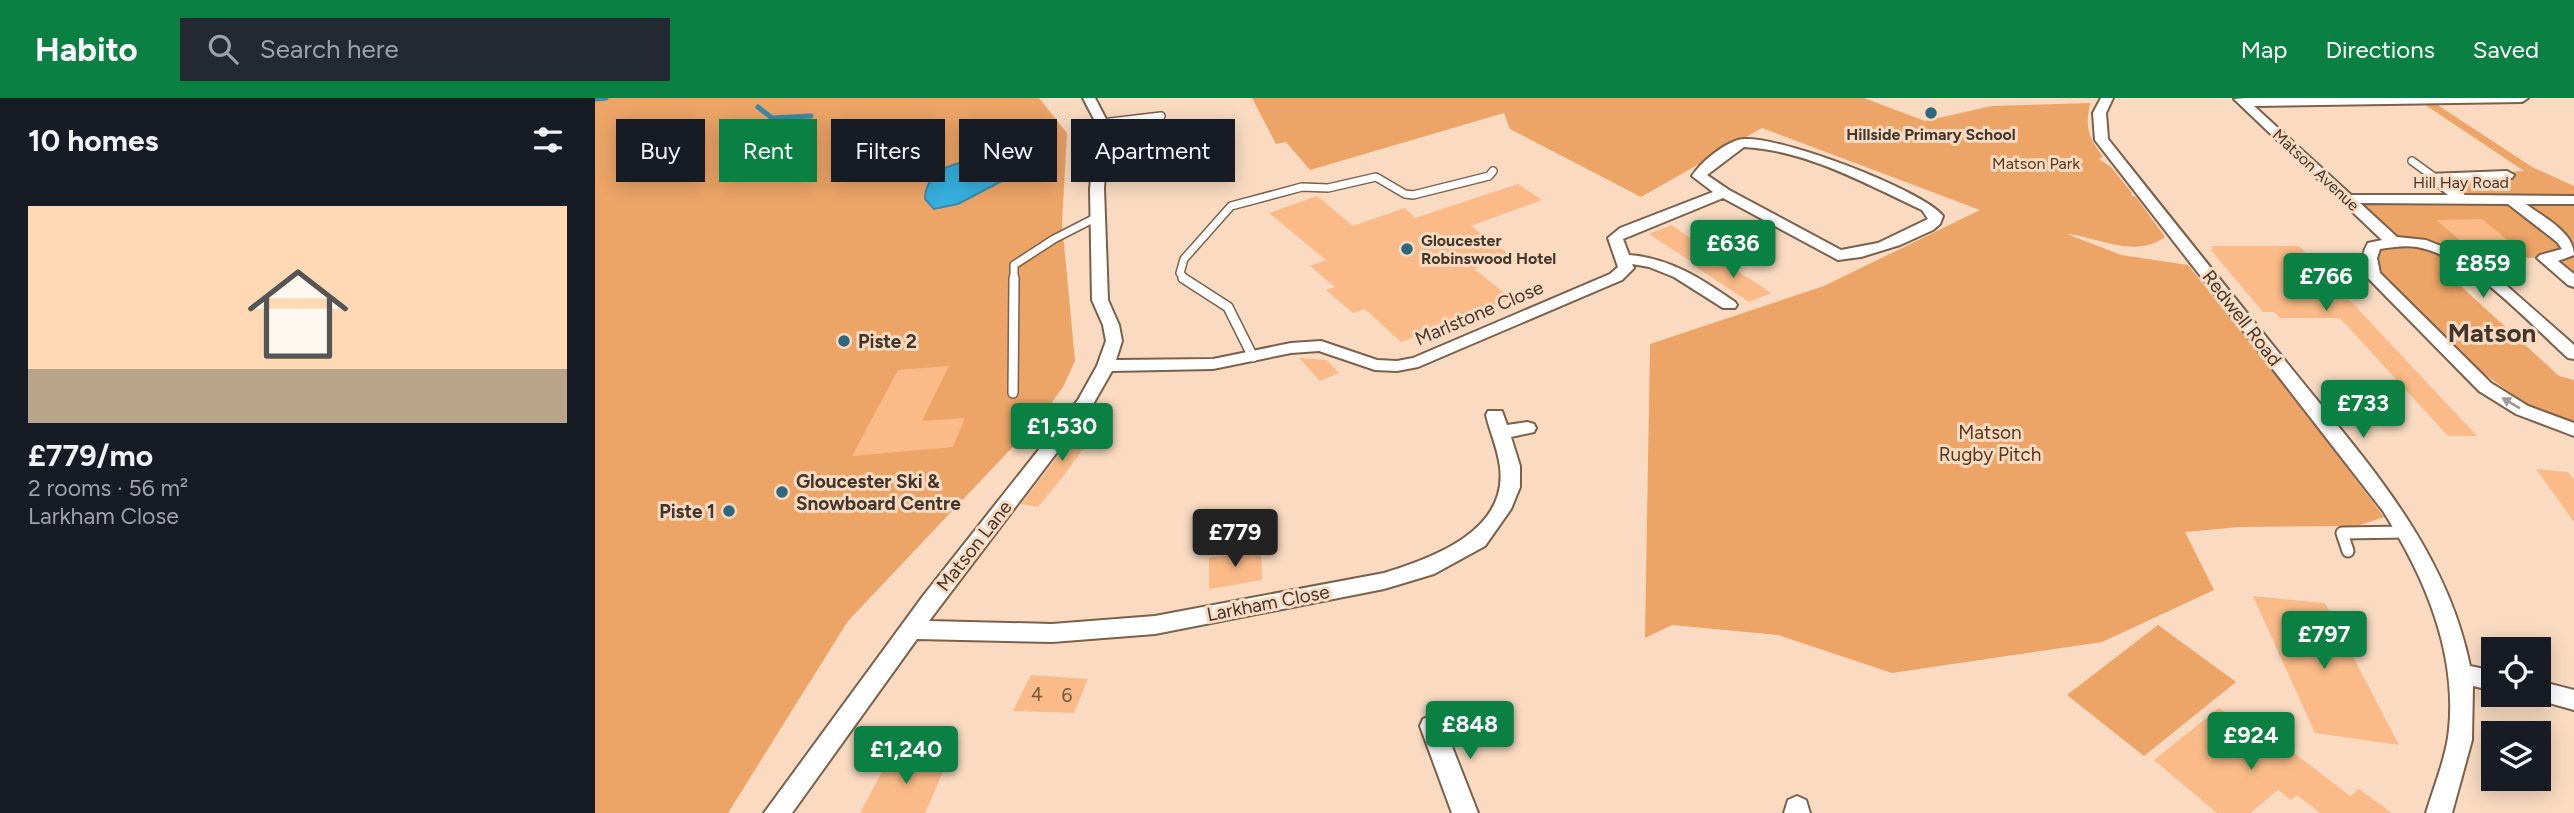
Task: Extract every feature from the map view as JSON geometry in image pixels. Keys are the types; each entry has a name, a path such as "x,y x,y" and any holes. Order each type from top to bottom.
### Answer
{"street":[{"path":"1089,98 1101,119"},
{"name":"Redwell Road","path":"2107,98 2098,121 2102,140 2407,532 2443,607 2461,673 2461,730 2439,813"},
{"path":"2242,100 2522,98"},
{"name":"Matson Avenue","path":"2242,100 2392,241"},
{"path":"1724,193 1699,176 1700,171 1741,143 1749,143 1842,167 1927,207 1933,211 1935,221 1928,227 1871,251 1837,255 1724,193 1625,231 1615,238 1617,250 1624,258 1659,262 1729,305"},
{"path":"2434,177 2507,175"},
{"path":"2434,177 2461,199"},
{"name":"Matson Lane","path":"777,813 1086,402 1106,366 1114,341 1111,325 1100,300 1097,217 1099,182"},
{"name":"Hill Hay Road","path":"2348,199 2574,200"},
{"path":"2509,199 2563,239 2571,251 2557,257 2545,258 2574,282"},
{"path":"2574,354 2487,279 2454,256 2423,243 2392,241 2373,246 2369,258 2373,274 2485,387 2522,410 2574,430"},
{"name":"Marlstone Close","path":"1253,357 1291,348 1321,346 1375,365 1397,366 1418,362 1616,277 1626,268 1624,258"},
{"path":"1106,366 1213,364 1253,357"},
{"name":"Larkham Close","path":"912,630 1052,633 1155,625 1384,580 1426,568 1478,541 1501,509 1510,487 1510,466 1497,424 1527,428"},
{"path":"2461,673 2481,678"},
{"path":"2551,694 2574,700"},
{"path":"1432,726 1465,813"}],"lane":[{"path":"1136,119 1161,116"},
{"path":"2412,161 2434,177"},
{"path":"1253,357 1228,307 1183,278 1180,272 1184,260 1225,210 1239,202 1302,187 1328,188 1376,177 1405,194 1413,195 1489,176 1493,172"},
{"path":"1013,393 1014,265 1054,239 1097,217"},
{"path":"2348,551 2342,533 2407,532"}],"green space":[{"path":"595,98 1039,98 1056,119 959,119 959,182 1057,182 1057,120 1067,133 1062,223 1075,361 1063,387 1041,417 848,621 728,813 595,813"},
{"name":"Matson Rugby Pitch","path":"1252,98 1864,98 1925,121 1992,106 2090,103 2088,126 2091,138 2103,157 2099,159 2111,167 2165,237 2153,243 2129,247 2067,234 2121,255 2188,265 2384,517 2357,526 2240,527 2185,532 2214,590 2102,642 1892,673 1778,635 1672,625 1645,638 1650,344 1824,286 1980,210 1762,128 1641,197 1510,129 1504,113 1310,170 1286,142 1276,144"},
{"path":"2418,100 2430,100 2532,167 2574,186 2574,283 2545,258 2454,256 2392,241 2348,199 2460,199 2434,177 2524,171"},
{"path":"2397,244 2422,247 2452,258 2441,268 2559,376 2574,380 2574,424 2530,407 2472,365 2383,274 2377,263 2379,248"},
{"path":"2158,625 2236,682 2144,756 2067,695"}],"water":[{"path":"959,163 959,182 1000,182 958,204 934,209 925,199 930,182 945,182 945,169"}],"building":[{"name":"Gloucester Robinswood Hotel","path":"1518,184 1542,200 1471,226 1512,256 1474,269 1512,299 1425,330 1427,332 1401,342 1365,309 1353,313 1326,290 1335,287 1310,266 1326,260 1269,213 1317,196 1353,226 1405,208 1415,218"},
{"path":"2482,219 2510,242 2462,242 2436,220"},
{"path":"1671,225 1719,257 1698,266 1649,234"},
{"path":"2211,246 2299,246 2477,436 2448,436 2340,318 2280,318 2274,312 2263,312 2210,249 2214,249"},
{"path":"1718,258 1771,293 1749,302 1696,267"},
{"path":"1299,358 1327,360 1339,373 1320,381"},
{"path":"949,366 922,421 965,418 953,447 852,456 898,370"},
{"path":"1088,416 1100,426 1061,479 1038,507 1021,504"},
{"path":"2536,469 2568,472 2574,480 2574,522"},
{"path":"1261,548 1262,580 1209,589 1209,558"},
{"path":"2253,596 2325,603 2399,745 2315,733"},
{"path":"1031,675 1088,679 1074,713 1013,711"},
{"path":"2219,708 2273,750 2281,743 2350,796 2359,789 2392,813 2320,813 2297,795 2291,800 2278,790 2250,813 2217,813 2154,760"},
{"path":"949,758 925,813 860,813 889,759"}],"waterway":[{"path":"595,99 606,98"},
{"path":"758,107 772,118 811,116"}],"place":[{"name":"Hillside Primary School","path":"1931,113"},
{"name":"Gloucester Robinswood Hotel","path":"1407,249"},
{"name":"Piste 2","path":"844,341"},
{"name":"Gloucester Ski & Snowboard Centre","path":"782,492"},
{"name":"Piste 1","path":"729,511"}],"district":[{"name":"Matson","path":"2492,333"}],"park label":[{"name":"Matson Park","path":"2036,163"}]}
